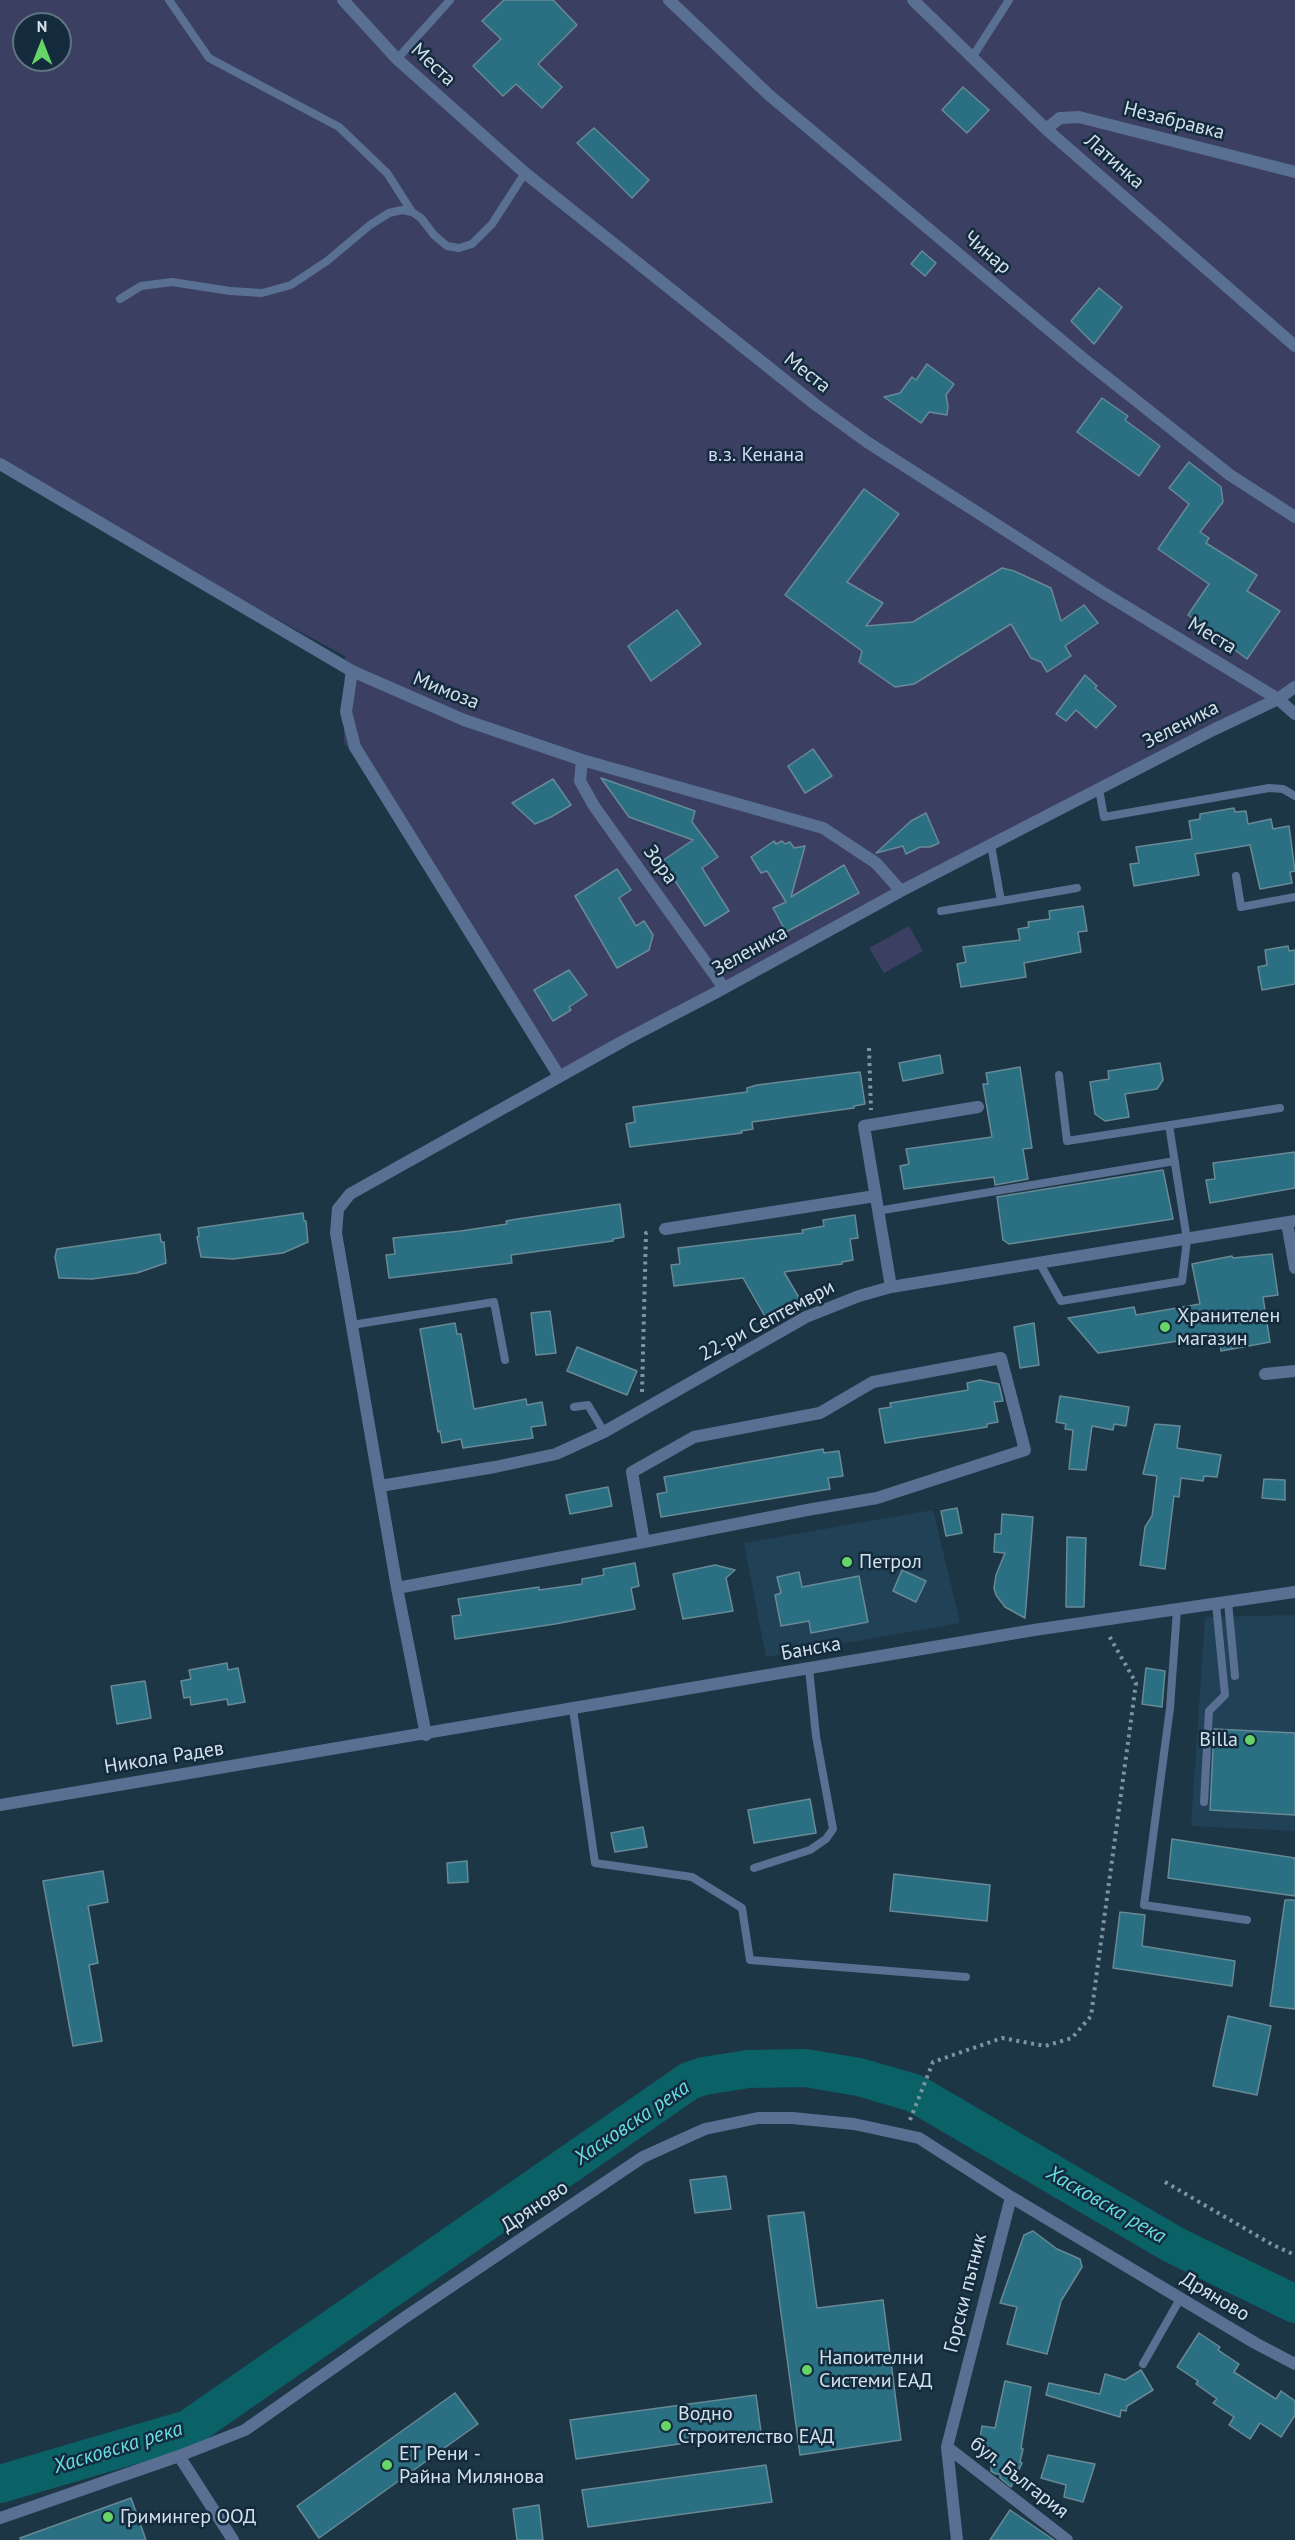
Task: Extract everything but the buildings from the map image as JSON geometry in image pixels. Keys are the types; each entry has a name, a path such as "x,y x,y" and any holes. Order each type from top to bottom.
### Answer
{"street":[{"name":"Места","path":"343,0 397,59 525,173 816,405 867,442 1102,592 1278,699 1295,714"},
{"name":"Чинар","path":"669,0 769,95 1085,360 1230,475 1295,518"},
{"name":"Латинка","path":"913,0 1046,129 1295,346"},
{"name":"Незабравка","path":"1046,129 1060,118 1079,117 1295,172"},
{"name":"Мимоза","path":"0,464 352,671 464,720 582,760 823,828 876,863 901,891"},
{"path":"352,671 346,712 355,747 559,1076"},
{"name":"Зеленика","path":"426,1735 397,1588 336,1233 338,1209 350,1194 559,1076 901,891 1213,730 1278,699 1295,687"},
{"name":"Зора","path":"582,760 580,781 594,806 724,988"},
{"path":"891,1287 864,1126 978,1107"},
{"path":"665,1229 875,1196"},
{"path":"1291,1222 1295,1268"},
{"name":"22-ри Септември","path":"380,1486 495,1467 556,1454 604,1432 806,1317 832,1305 891,1287 1291,1222"},
{"path":"397,1588 644,1542 877,1498 1025,1450 1001,1358 873,1382 820,1413 694,1437 632,1472 644,1542"},
{"path":"1265,1374 1295,1371"},
{"name":"Банска","path":"335,1750 1100,1621 1295,1592"},
{"name":"Никола Радев","path":"0,1805 335,1750"},
{"name":"Дряново","path":"0,2518 179,2456 245,2430 404,2318 644,2157 705,2129 758,2118 792,2118 854,2124 918,2138 1180,2299 1295,2364"},
{"name":"Горски пътник","path":"957,2540 947,2447 1011,2197"},
{"name":"бул. България","path":"947,2447 1067,2540"},
{"path":"179,2456 233,2540"}],"lane":[{"path":"169,0 209,58 283,95 339,128 387,173 412,212"},
{"path":"397,59 450,0"},
{"path":"972,56 1009,0"},
{"path":"120,299 141,286 172,282 230,291 262,292 291,285 327,261 370,225 389,213 402,210 412,212 421,218 434,235 447,246 459,248 472,244 492,224 525,173"},
{"path":"1099,789 1104,817 1269,788 1283,789 1295,796"},
{"path":"991,845 1001,901"},
{"path":"1236,876 1241,907 1295,897"},
{"path":"941,911 1077,888"},
{"path":"1059,1075 1067,1142 1280,1108"},
{"path":"1039,1262 1061,1301 1182,1281 1187,1240 1169,1125"},
{"path":"878,1211 1175,1161"},
{"path":"352,1325 494,1302 505,1360"},
{"path":"574,1407 588,1405 604,1432"},
{"path":"1204,1802 1209,1711 1225,1695 1222,1603"},
{"path":"1222,1603 1235,1676"},
{"path":"1177,1610 1170,1708 1144,1905 1247,1920"},
{"path":"754,1868 810,1850 826,1839 832,1829 816,1736 809,1669"},
{"path":"573,1709 595,1863 692,1877 742,1908 750,1960 966,1977"},
{"path":"1143,2364 1180,2299"}],"path":[{"path":"864,1126 871,1116 869,1048"},
{"path":"642,1369 646,1233 665,1229"},
{"path":"909,2123 933,2062 1002,2038 1045,2046 1072,2038 1091,2016 1136,1683 1100,1621"},
{"path":"1165,2182 1273,2245 1295,2255"}],"shaded area":[{"path":"933,1510 960,1623 766,1657 744,1543"},
{"path":"1295,1615 1295,1831 1191,1826 1205,1617"}],"green space":[{"name":"в.з. Кенана","path":"0,0 1295,0 1295,687 559,1076 344,742 345,656 0,470"},
{"path":"909,926 923,951 884,973 869,948"}],"waterway":[{"name":"Хасковска река","path":"0,2484 188,2429 689,2081 704,2076 748,2069 805,2068 859,2077 914,2093 1174,2245 1295,2304"}],"place":[{"name":"Хранителен магазин","path":"1165,1327"},
{"name":"Петрол","path":"847,1562"},
{"name":"Billa","path":"1250,1740"},
{"name":"Напоителни Системи ЕАД","path":"807,2370"},
{"name":"Водно Строителство ЕАД","path":"666,2426"},
{"name":"ЕТ Рени - Райна Милянова","path":"387,2465"},
{"name":"Гримингер ООД","path":"108,2517"}]}
